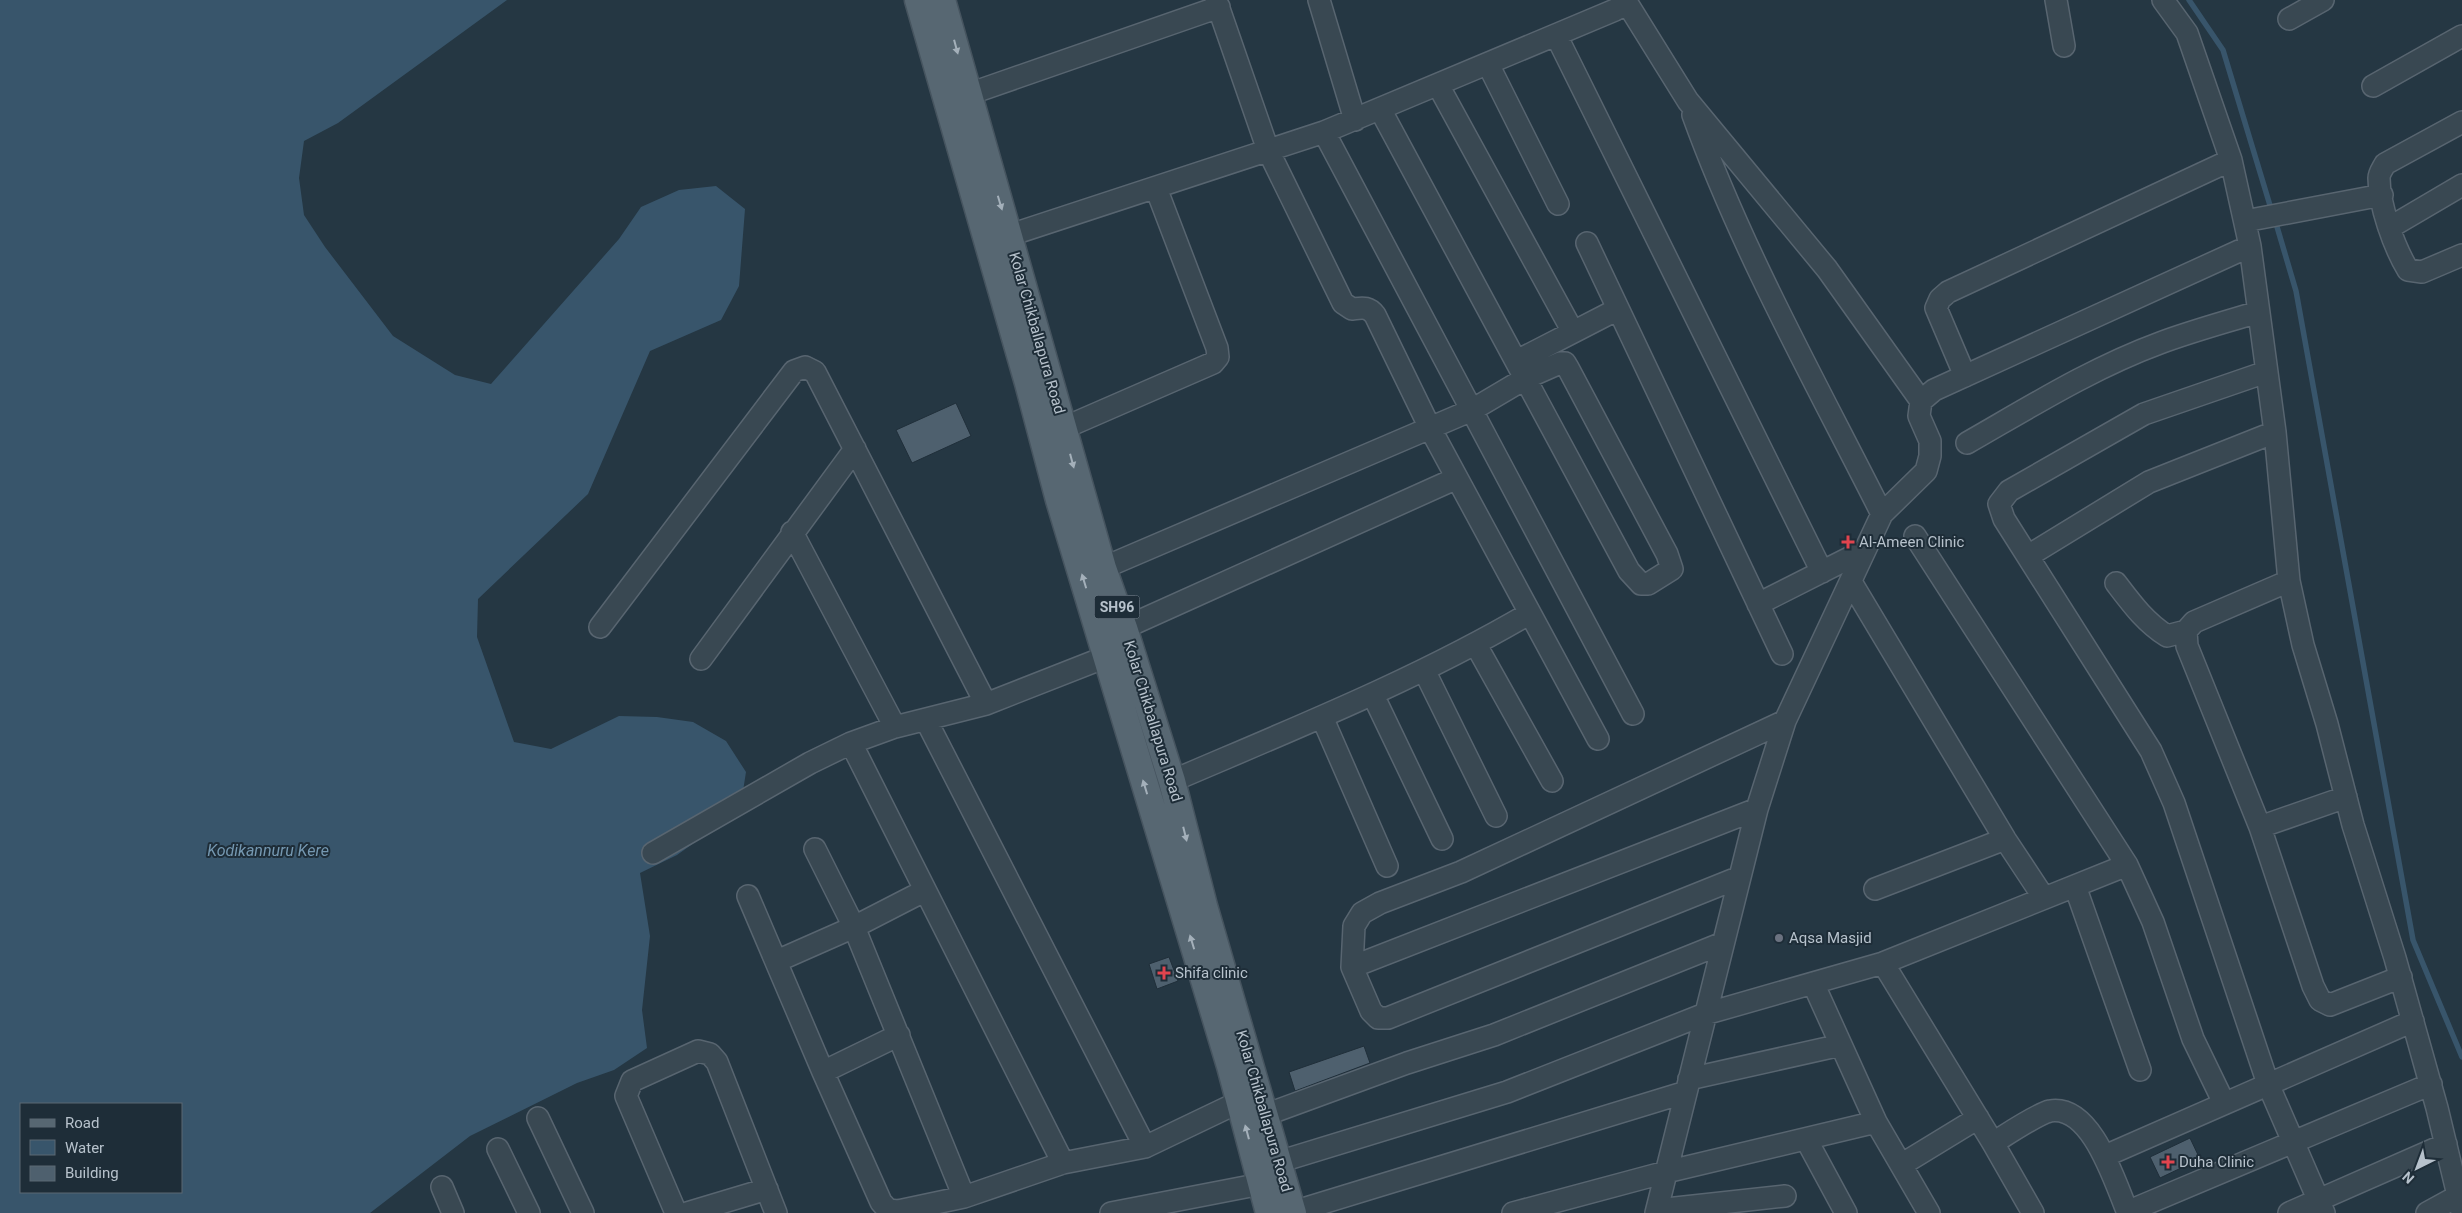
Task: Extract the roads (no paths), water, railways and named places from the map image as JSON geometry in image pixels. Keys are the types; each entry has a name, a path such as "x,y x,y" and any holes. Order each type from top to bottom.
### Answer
{"main road":[{"name":"Kolar Chikballapura Road","path":"918,0 1053,433 1128,638 1172,781 1204,906 1265,1115 1266,1171"},
{"name":"Kolar Chikballapura Road","path":"942,0 1010,235 1053,433 1106,656 1239,1102 1266,1171 1285,1212"}],"street":[{"path":"1319,0 1355,120"},
{"path":"2056,0 2064,46"},
{"path":"2163,0 2186,34 2253,219 2250,246 2275,432 2289,582 2303,645 2431,1084 2460,1204 2426,1213"},
{"path":"2289,20 2323,0"},
{"path":"1010,235 1324,132 1615,10 1626,2 1688,101 1827,268 1921,401"},
{"path":"969,94 1218,4 1268,150 1343,303 1352,310 1365,307 1370,309 1375,315 1430,428 1598,739"},
{"path":"1556,35 1822,572"},
{"path":"2373,86 2462,36"},
{"path":"1488,64 1558,204"},
{"path":"1438,85 1573,332"},
{"path":"1688,101 1715,176 1773,298 1882,514"},
{"path":"1380,109 1629,571 1641,584 1648,584 1670,572 1672,569 1667,554 1565,364 1560,363 1521,369"},
{"path":"2462,122 2385,164 2379,176 2389,228 2399,256 2408,270 2422,272 2462,255"},
{"path":"1324,132 1633,714"},
{"path":"1965,376 1936,308 1940,299 1948,292 2231,160"},
{"path":"2389,228 2462,185"},
{"path":"1053,433 1213,363 1218,357 1217,348 1156,188"},
{"path":"2253,219 2382,195"},
{"path":"1587,243 1782,654"},
{"path":"1785,1196 1656,1211 1757,809 1785,721 1882,514 1926,472 1930,456 1930,441 1919,416 1921,401 1934,390 2250,246"},
{"path":"1103,568 1472,410 1521,369 1573,332 1618,309"},
{"path":"1967,443 2058,391 2105,367 2160,343 2258,312"},
{"path":"600,627 794,371 805,367 815,372 986,704"},
{"path":"2266,372 2165,405 2144,414 2009,490 1999,504 2004,519 2151,751 2174,802 2268,1084 2321,1207"},
{"path":"2028,556 2149,482 2275,432"},
{"path":"701,659 792,532 855,449"},
{"path":"653,853 810,763 851,743 895,727 986,704 1106,656 1128,638 1457,478"},
{"path":"792,532 895,727"},
{"path":"1915,536 2127,865 2153,922 2192,1039 2224,1103"},
{"path":"1758,604 1865,550"},
{"path":"1851,582 2005,839 2044,898"},
{"path":"2116,584 2139,614 2167,636 2186,631 2194,622 2289,582"},
{"path":"1172,781 1373,695 1476,645 1530,613"},
{"path":"2186,631 2187,646 2260,827 2313,986 2320,1000 2330,1005 2401,977"},
{"path":"1476,645 1552,780"},
{"path":"1424,670 1496,816"},
{"path":"1373,695 1442,839"},
{"path":"1322,717 1387,866"},
{"path":"926,720 1144,1147"},
{"path":"1740,877 1388,1018 1378,1018 1371,1011 1352,967 1356,919 1380,903 1461,872 1785,721"},
{"path":"851,743 924,891 1063,1163"},
{"path":"2260,827 2346,797"},
{"path":"1352,967 1757,809"},
{"path":"1875,889 2005,839"},
{"path":"815,849 854,927 964,1197"},
{"path":"1111,1213 1266,1171 1507,1092 1705,1014 1883,963 2127,865"},
{"path":"2075,886 2140,1070"},
{"path":"777,961 854,927 924,891"},
{"path":"748,896 823,1072 881,1202 888,1210 898,1211 964,1197 1063,1163 1144,1147 1239,1102"},
{"path":"1265,1115 1407,1062 1494,1035 1723,943"},
{"path":"1883,963 1978,1118 2033,1213"},
{"path":"1813,983 1876,1122 1929,1213"},
{"path":"2105,1156 2413,1020"},
{"path":"823,1072 899,1035"},
{"path":"1285,1212 1688,1086 1841,1045"},
{"path":"676,1213 626,1096 632,1081 698,1051 710,1054 717,1062 776,1213"},
{"path":"1993,1143 2048,1111 2065,1110 2078,1120 2105,1156 2128,1213 2431,1084"},
{"path":"538,1118 583,1213"},
{"path":"1901,1165 1978,1118"},
{"path":"1514,1213 1666,1172 1876,1122"},
{"path":"1806,1139 1846,1213"},
{"path":"2289,1213 2321,1207 2446,1144"},
{"path":"498,1149 529,1213"},
{"path":"442,1187 454,1213"},
{"path":"687,1213 767,1189"}],"water":[{"name":"Kodikannuru Kere","path":"0,0 507,0 338,123 304,141 299,178 304,215 325,247 393,336 455,375 491,384 619,239 641,207 679,190 716,186 745,209 739,286 721,320 650,351 588,494 478,599 477,637 514,742 551,749 619,716 657,717 693,722 726,741 746,772 740,810 677,855 640,873 650,936 642,1010 647,1048 614,1070 577,1083 470,1136 370,1213 0,1213"}],"waterway":[{"path":"2189,0 2223,50 2272,212"},
{"path":"2275,220 2296,291 2413,940 2462,1057"}],"place":[{"name":"Al-Ameen Clinic","path":"1848,542"},
{"name":"Aqsa Masjid","path":"1779,938"},
{"name":"Shifa clinic","path":"1164,973"},
{"name":"Duha Clinic","path":"2168,1162"}]}
